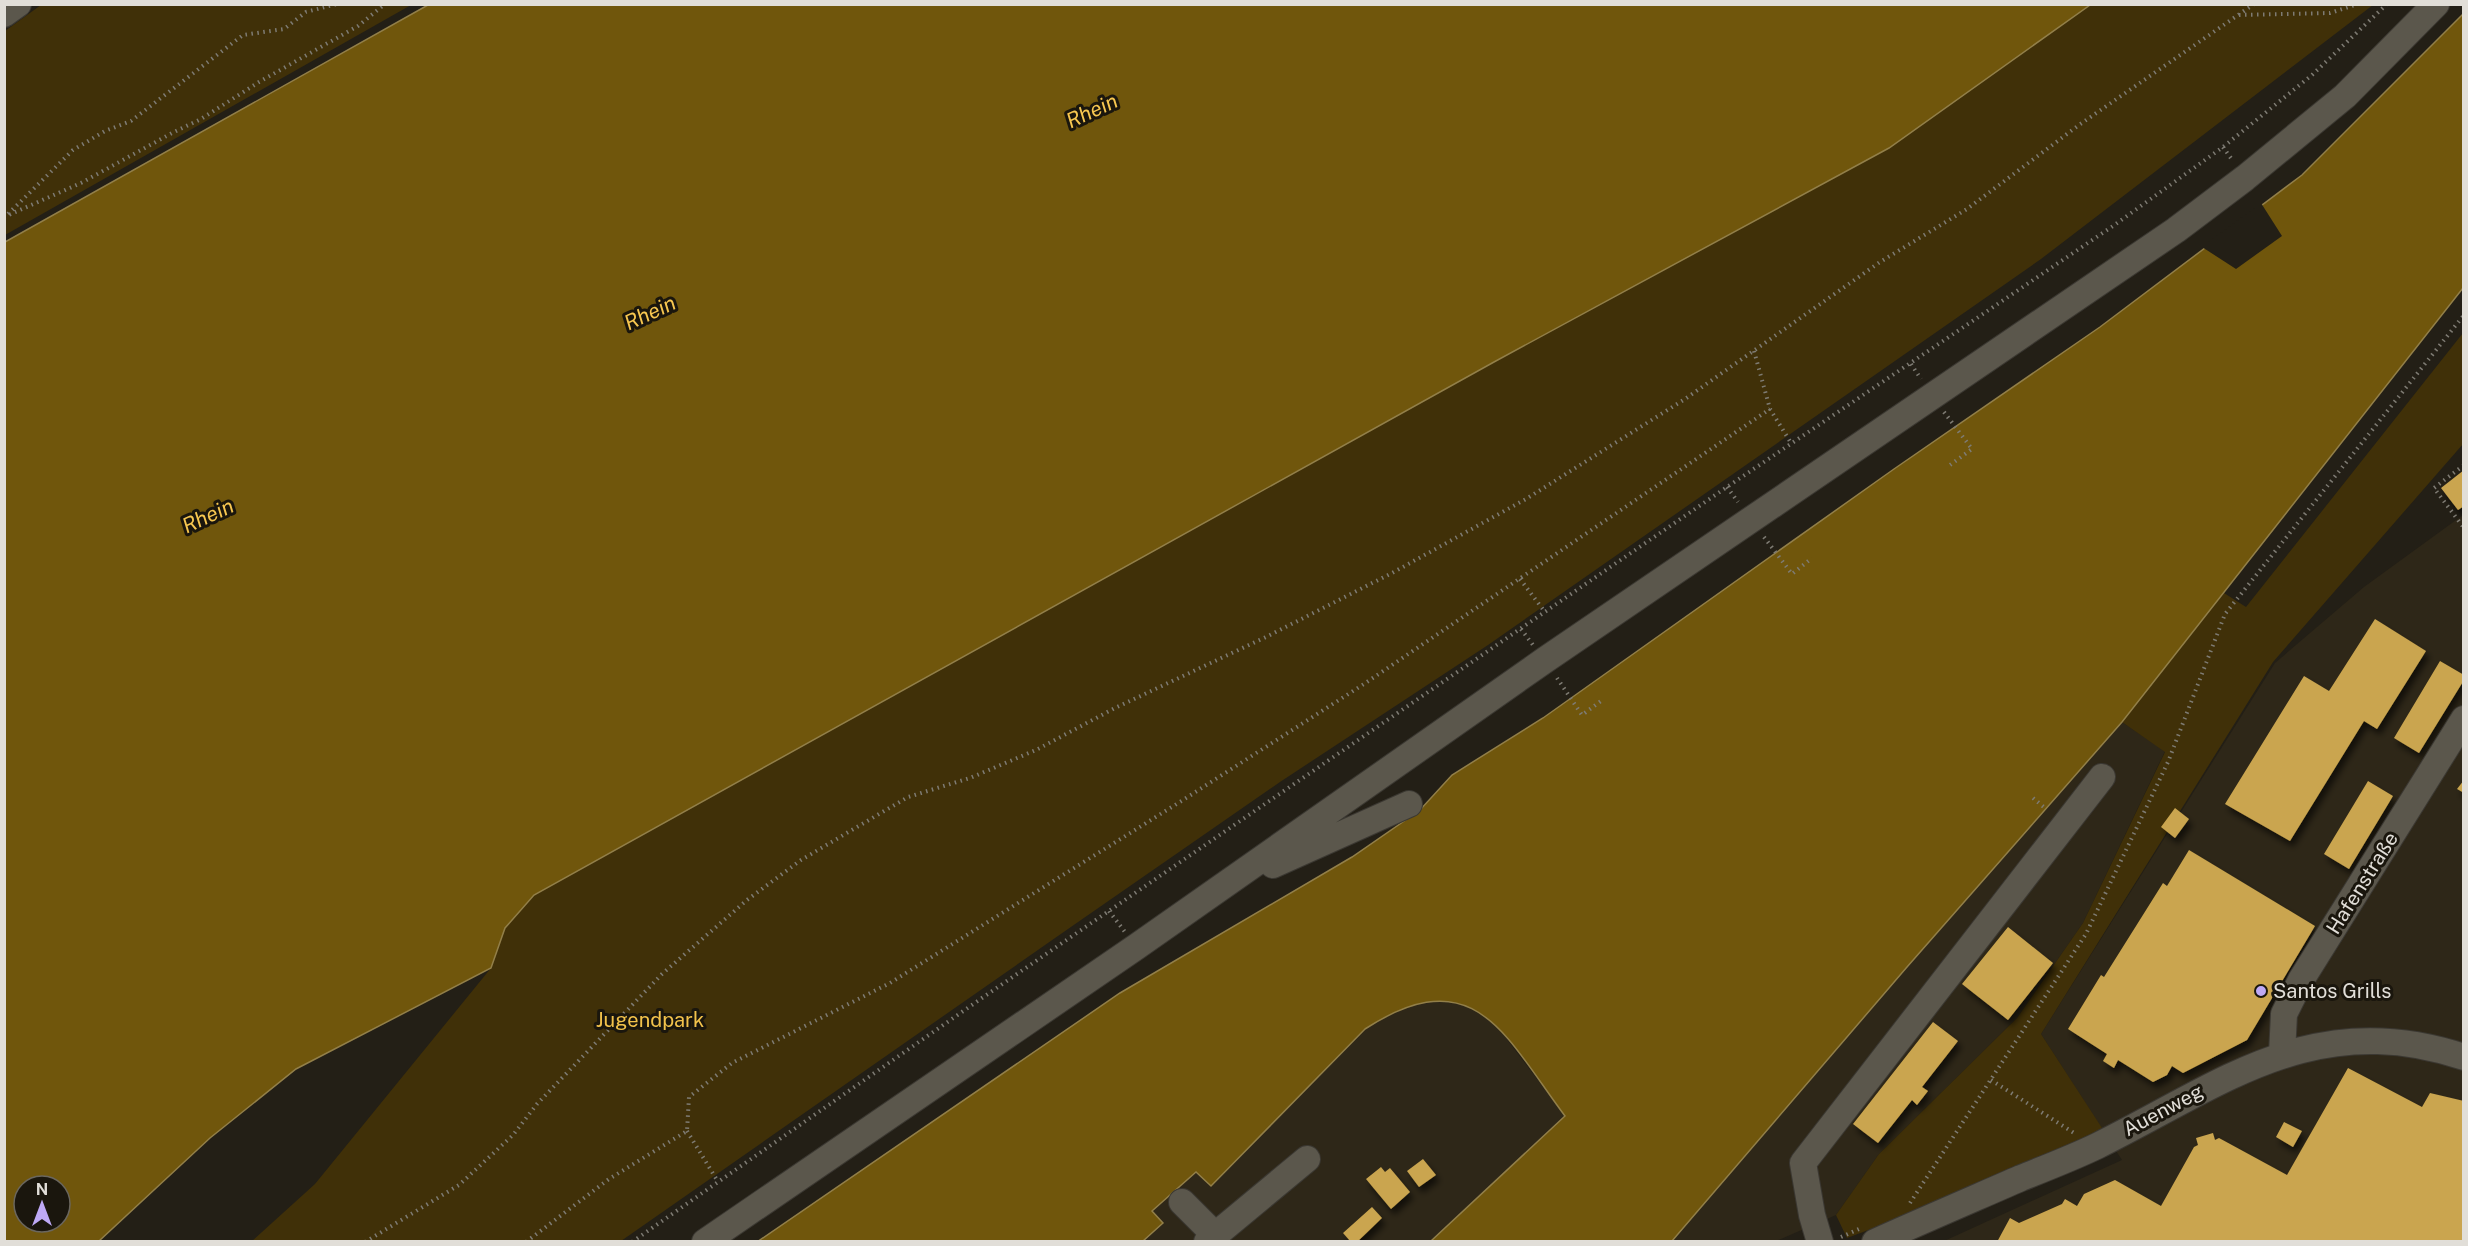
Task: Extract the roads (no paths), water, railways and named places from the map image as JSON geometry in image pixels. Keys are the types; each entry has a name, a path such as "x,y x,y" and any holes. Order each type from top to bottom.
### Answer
{"street":[{"path":"4,14 18,4"},
{"path":"705,1242 1215,892 1545,660 1751,522 1931,395 2176,230 2245,178 2345,96 2436,4"},
{"name":"Hafenstraße","path":"2282,1054 2284,1014 2301,980 2463,719"},
{"path":"1830,1239 1812,1215 1803,1163 2102,777"},
{"path":"1215,892 1409,804"},
{"name":"Auenweg","path":"1868,1235 2097,1146 2228,1076 2282,1054 2334,1043 2359,1041 2409,1043 2463,1057"},
{"path":"1182,1202 1211,1238 1307,1159"}],"water":[{"name":"Rhein","path":"428,4 2090,5 1889,148 1494,362 534,895 505,928 491,968 296,1069 210,1138 99,1241 5,1241 5,242"},
{"path":"2463,14 2463,288 2122,722 1907,967 1672,1241 1431,1241 1565,1116 1524,1059 1484,1016 1461,1004 1434,1001 1403,1009 1365,1029 1211,1186 1196,1172 1152,1211 1163,1223 1143,1241 757,1242 1120,993 1352,857 1420,810 1452,775 1543,718 1894,469 2100,327 2302,175"}],"place":[{"name":"Santos Grills","path":"2261,991"}],"park label":[{"name":"Jugendpark","path":"650,1020"}]}
